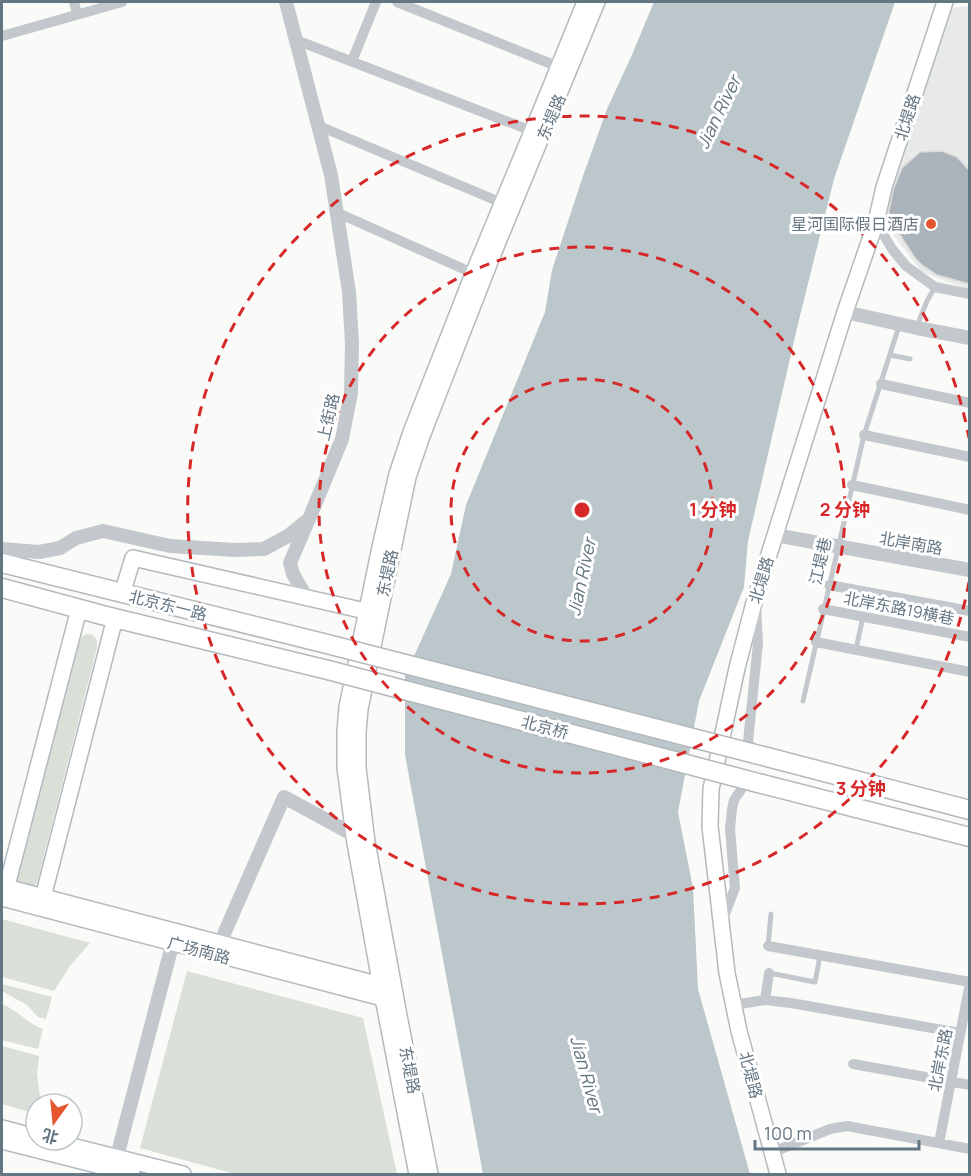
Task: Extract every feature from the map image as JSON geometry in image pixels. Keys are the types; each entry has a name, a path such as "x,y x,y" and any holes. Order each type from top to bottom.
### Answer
{"highway":[{"name":"北京东一路","path":"2,563 335,646"},
{"name":"北京东一路","path":"2,588 328,670"},
{"name":"北京桥","path":"335,646 969,810"},
{"name":"北京桥","path":"328,670 969,837"}],"main road":[{"name":"东堤路","path":"507,205 532,131 585,2"},
{"name":"东堤路","path":"417,1174 358,768 360,709 373,612 397,474 411,432 507,205 597,2"},
{"name":"北堤路","path":"778,1174 733,1005 727,973 710,826 711,797 737,668 755,599 844,312 876,222 884,187 945,2"},
{"path":"122,594 133,558 373,612"},
{"path":"3,893 79,609"},
{"name":"东堤路","path":"373,612 350,690 345,732 345,768 354,835 430,1174"},
{"path":"41,902 115,618"},
{"name":"广场南路","path":"3,893 389,993"},
{"name":"广场南路","path":"174,937 220,943 389,993"},
{"path":"2,1128 24,1134"},
{"path":"2,1141 115,1164 183,1174"},
{"path":"82,1152 115,1164 132,1174"}],"street":[{"path":"74,2 77,14"},
{"path":"2,36 122,2"},
{"name":"上街路","path":"2,549 39,552 60,548 76,538 103,531 170,546 235,550 264,549 288,536 309,519 342,439 351,393 352,344 349,292 331,175 286,2"},
{"path":"352,61 376,2"},
{"path":"397,2 559,67"},
{"path":"296,40 532,131"},
{"path":"319,126 507,205"},
{"path":"338,213 478,276"},
{"path":"876,222 892,249 906,266 935,287 969,294"},
{"path":"844,312 969,338"},
{"path":"881,384 969,402"},
{"path":"864,435 969,457"},
{"path":"852,486 969,510"},
{"path":"306,597 293,574 290,563 309,519"},
{"name":"北岸南路","path":"775,535 969,570"},
{"path":"829,585 969,611"},
{"path":"755,599 758,642 748,742 761,756"},
{"name":"北岸东路19横巷","path":"824,609 969,637"},
{"path":"816,642 969,672"},
{"path":"722,923 735,888 730,829 734,800 755,782"},
{"path":"220,943 284,797 354,835"},
{"path":"115,1164 174,937"},
{"path":"768,946 969,983"},
{"path":"765,1000 769,973"},
{"name":"北岸东路","path":"939,1143 969,983"},
{"path":"733,1005 765,1000 791,1003 960,1033"},
{"path":"854,1064 969,1085"},
{"path":"771,1153 830,1129 847,1126 969,1149"}],"lane":[{"path":"916,328 935,287"},
{"name":"江堤巷","path":"803,701 864,435 900,324"},
{"path":"890,355 910,359"},
{"path":"856,649 864,616"},
{"path":"768,946 771,914"},
{"path":"769,973 815,981 820,956"}],"shaded area":[{"path":"969,6 969,290 922,272 887,227 886,190 951,8"},
{"path":"93,635 97,640 97,648 37,883 32,887 19,884 17,878 79,643 82,636"},
{"path":"2,919 90,943 70,966 54,991 2,977"},
{"path":"187,971 363,1018 397,1174 235,1174 140,1148"},
{"path":"2,984 52,997 46,1019 38,1017 27,1005 2,991"},
{"path":"2,1004 43,1029 38,1049 2,1040"},
{"path":"2,1046 39,1056 37,1073 39,1092 24,1092 24,1110 2,1104"}],"water":[{"name":"Jian River","path":"654,2 895,2 834,179 748,541 744,587 699,701 678,812 693,888 698,989 750,1174 483,1174 405,755 405,676 451,574 466,505 545,312 552,270 607,109"}],"building":[{"name":"星河国际假日酒店","path":"942,151 957,157 969,170 969,284 937,275 922,265 888,216 893,190 902,168 920,152"}],"place":[{"name":"星河国际假日酒店","path":"931,224"}]}
